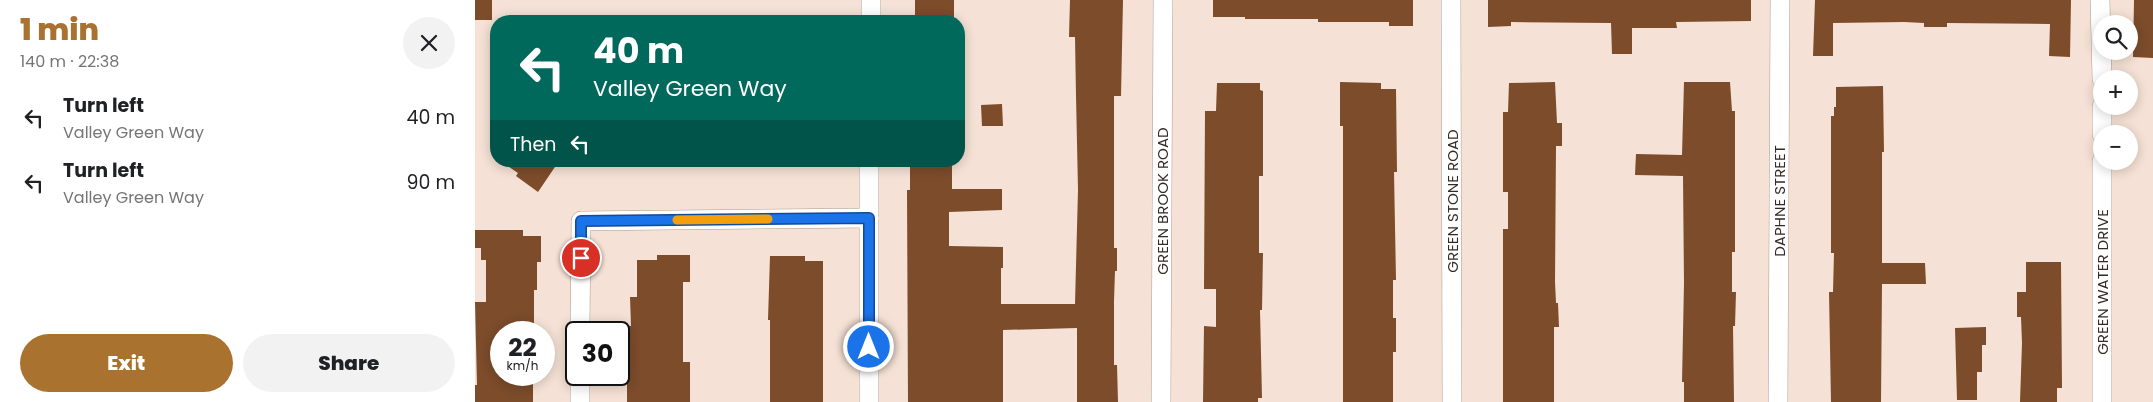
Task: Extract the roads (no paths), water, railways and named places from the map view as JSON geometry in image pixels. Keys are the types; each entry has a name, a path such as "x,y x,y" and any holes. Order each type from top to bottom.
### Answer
{"street":[{"path":"871,0 871,15"},
{"name":"GREEN BROOK ROAD","path":"1161,402 1163,0"},
{"name":"GREEN STONE ROAD","path":"1451,0 1452,402"},
{"name":"DAPHNE STREET","path":"1778,402 1780,0"},
{"path":"2100,0 2102,70"},
{"path":"869,167 869,402"},
{"name":"GREEN WATER DRIVE","path":"2102,170 2103,402"},
{"path":"581,321 581,221 869,218"},
{"path":"580,386 580,402"}]}
